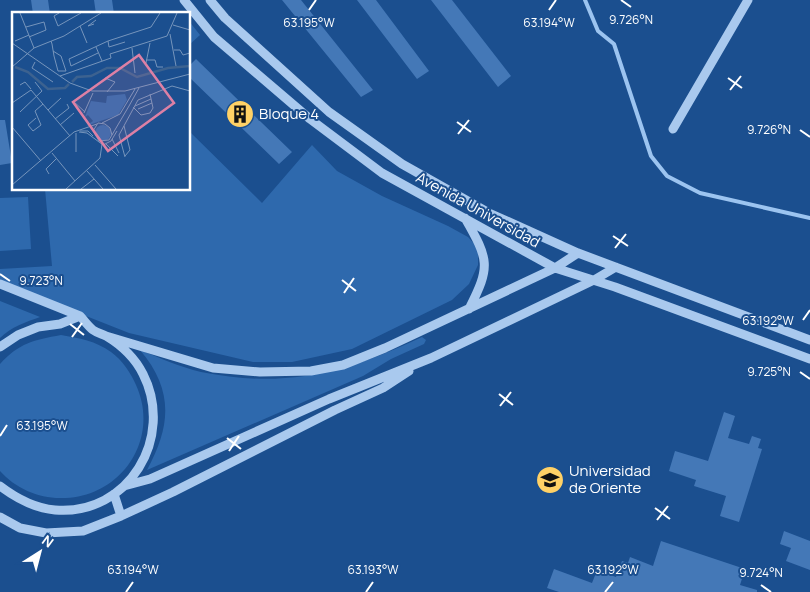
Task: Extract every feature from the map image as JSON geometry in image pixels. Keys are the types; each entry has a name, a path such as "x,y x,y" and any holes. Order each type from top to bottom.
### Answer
{"street":[{"name":"Avenida Universidad","path":"184,0 214,37 310,119 382,173 555,268 594,280 810,359"},
{"name":"Avenida Universidad","path":"210,0 225,18 329,112 402,164 489,213 578,253 810,340"},
{"path":"673,129 748,0"},
{"path":"465,218 480,244 486,267 479,289 469,309"},
{"path":"0,284 80,316 94,331 106,336 213,368 260,372 311,371 343,365 384,348 555,268 578,253"},
{"path":"124,486 150,479 329,399 431,358 594,280 616,267"},
{"path":"0,347 18,335 38,327 60,324 80,316"},
{"path":"0,486 12,496 26,503 56,510 86,506 101,501 124,486 138,471 152,440 154,405 150,388 133,358 106,336"},
{"path":"0,517 20,528 46,533 83,531 173,492 335,410 383,388 431,358"},
{"path":"114,494 121,516"}],"shaded area":[{"path":"190,22 200,35 190,44"},
{"path":"190,132 262,203 312,145 337,171 382,196 448,226 468,237 478,248 478,265 469,284 452,300 352,349 292,362 253,362 129,333 0,282 0,269 52,266 45,190 190,190"},
{"path":"28,197 31,249 0,251 0,198"},
{"path":"0,301 40,317 14,328 0,338"},
{"path":"61,335 99,345 115,355 129,371 136,385 142,406 143,426 139,445 130,462 117,477 101,488 82,496 52,498 27,491 0,471 0,364 14,351 28,343"},
{"path":"422,337 426,340 424,344 391,359 363,376 147,470 161,438 165,408 159,379 140,350 201,372 260,379 288,378 341,368 394,350"}],"building":[{"path":"31,0 48,0 50,12 33,12"},
{"path":"94,0 112,0 114,12 96,12"},
{"path":"282,0 301,0 373,90 361,97"},
{"path":"357,0 376,0 429,71 417,79"},
{"path":"431,0 452,0 511,76 498,87"},
{"name":"Bloque 4","path":"196,59 292,152 279,164 190,78 190,65"},
{"path":"0,120 5,120 12,163 0,165"},
{"path":"724,412 735,416 728,438 749,444 752,436 761,439 758,448 762,449 739,522 720,516 726,496 694,486 696,480 669,471 675,451 708,461"},
{"path":"784,531 810,541 810,570 786,561 791,548 780,544"},
{"path":"661,541 745,569 740,585 757,590 757,592 559,592 547,588 554,569 592,583 596,573 598,574 599,571 616,577 622,561 628,563 630,557 653,566"}],"waterway":[{"path":"585,0 598,31 614,44 651,156 667,176 700,193 810,218"}],"place":[{"name":"Bloque 4","path":"240,114"},
{"name":"Universidad de Oriente","path":"550,480"}]}
